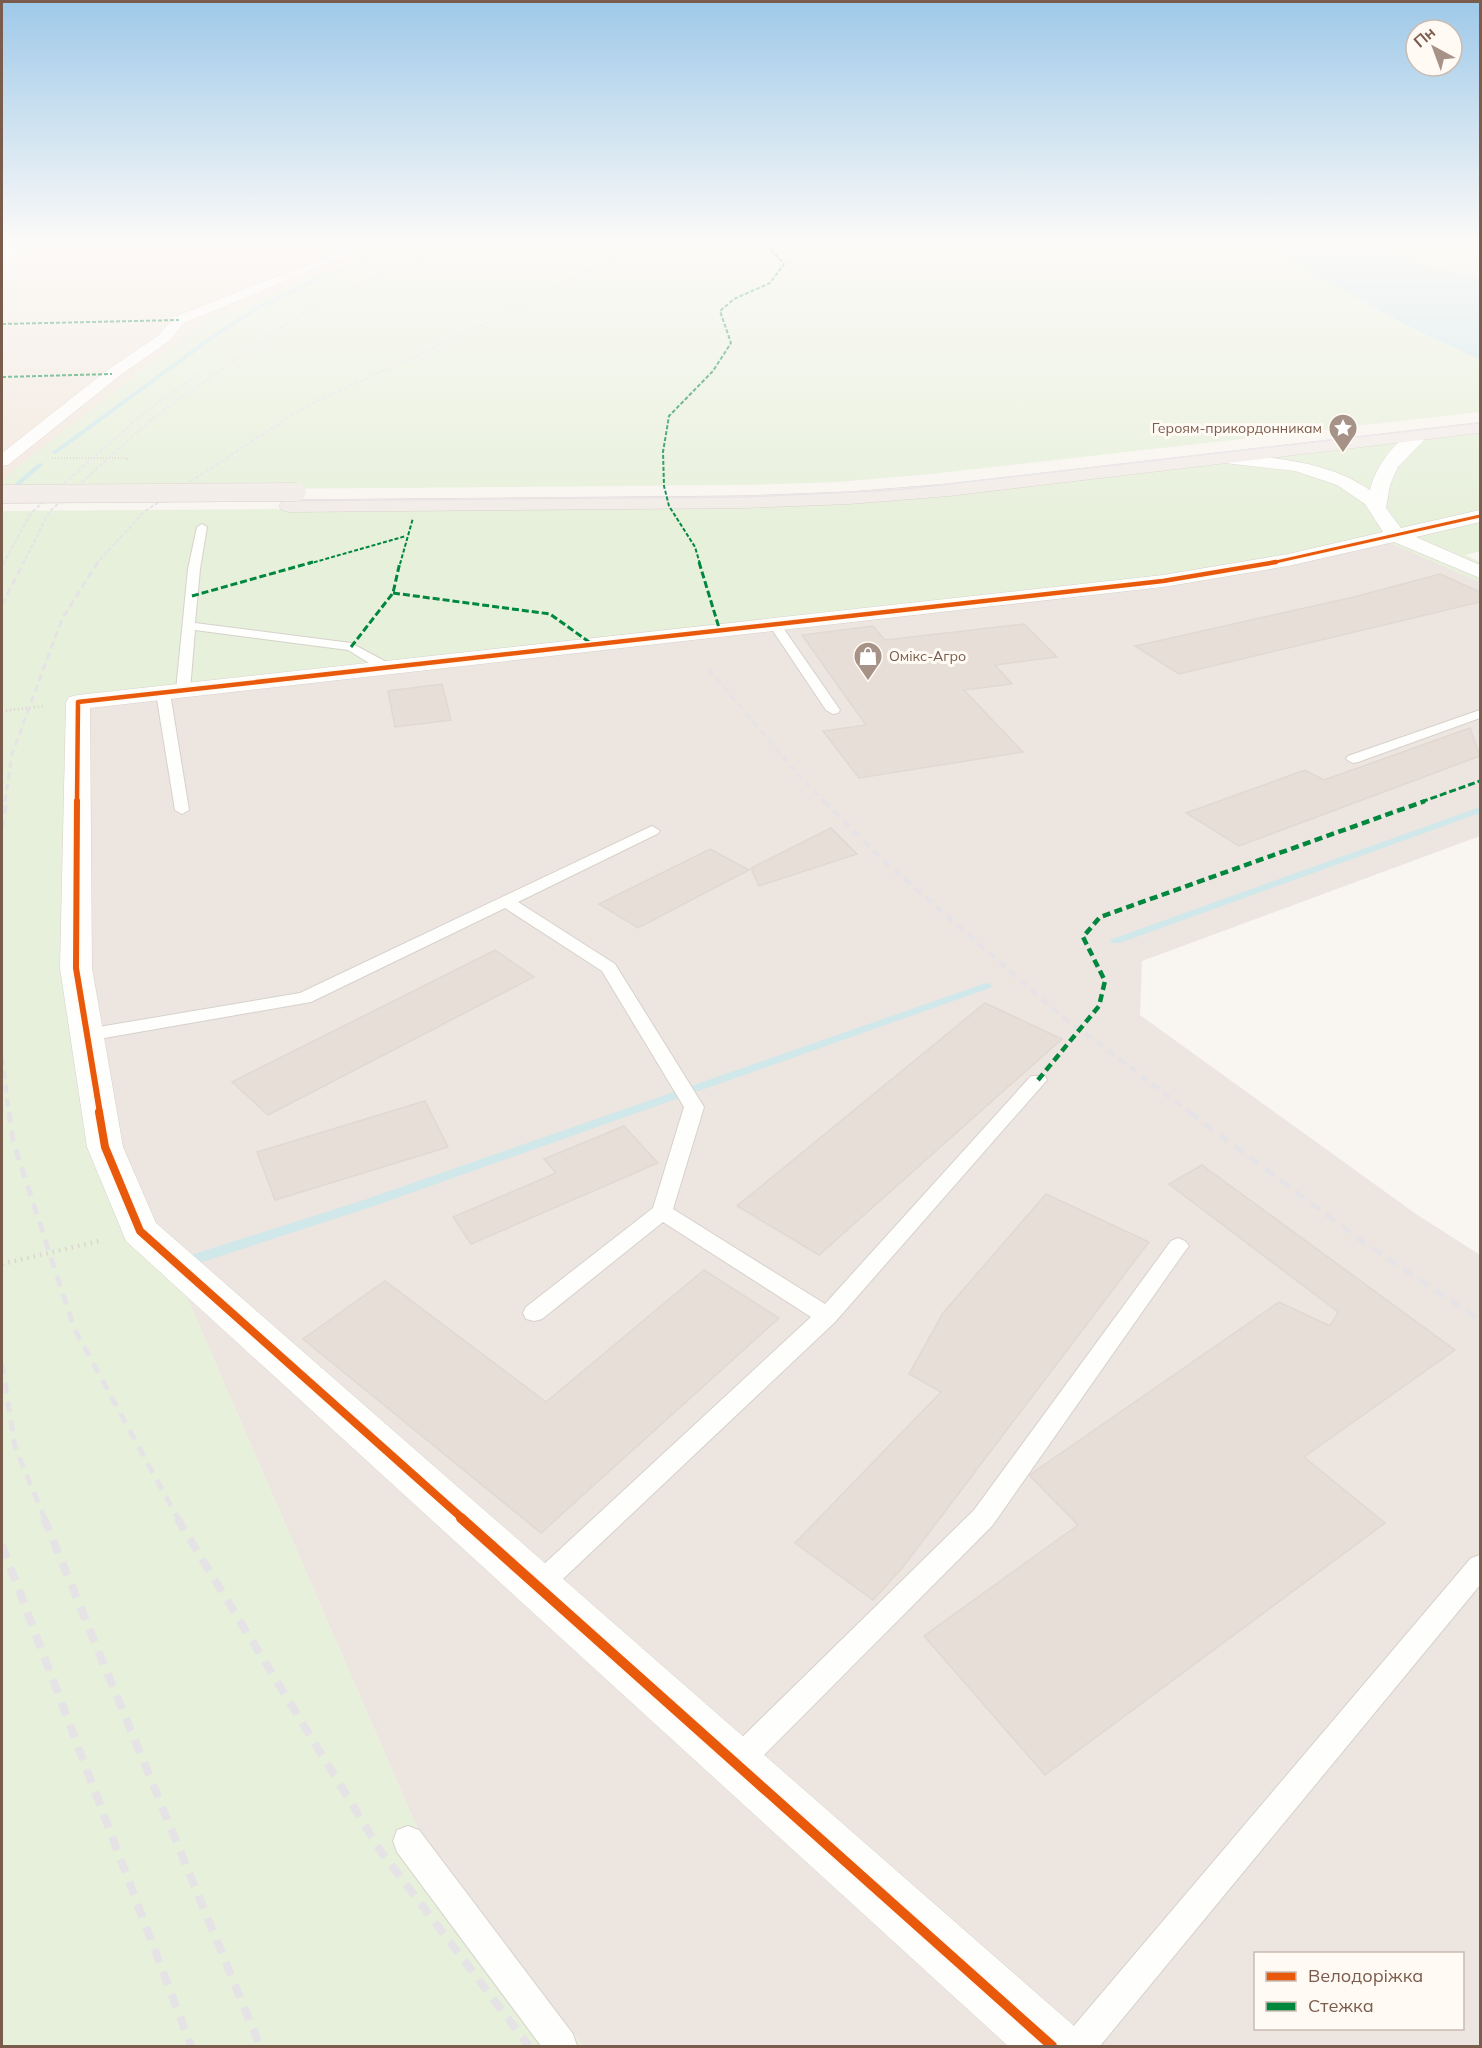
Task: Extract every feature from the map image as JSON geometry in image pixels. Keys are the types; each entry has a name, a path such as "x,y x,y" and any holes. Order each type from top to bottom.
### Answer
{"highway":[{"path":"727,495 888,482 1480,415"},
{"path":"2,508 293,499 900,495 1480,428"},
{"path":"2,494 293,499"}],"street":[{"path":"3,460 112,374 166,336"},
{"path":"1377,508 1379,484 1384,473 1398,453 1420,435"},
{"path":"1222,458 1279,463 1330,476 1366,494 1384,522 1397,536 1480,572"},
{"path":"1052,2046 140,1231 105,1148 76,968 78,702 1163,581 1288,560 1480,516"}],"lane":[{"path":"182,810 173,692 189,626 194,569 202,527"},
{"path":"776,625 833,710"},
{"path":"189,626 351,648 387,668"},
{"path":"1353,759 1480,714"},
{"path":"87,1035 305,998 652,831"},
{"path":"506,901 609,968 694,1107 662,1212 534,1313"},
{"path":"538,1586 827,1316 1038,1080"},
{"path":"662,1212 827,1316"},
{"path":"736,1763 983,1518 1178,1246"},
{"path":"1079,2046 1480,1566"},
{"path":"408,1841 561,2046"}],"path":[{"path":"3,460 127,459"},
{"path":"2,711 78,702"},
{"path":"2,1264 140,1231"}],"shaded area":[{"path":"2,336 188,336 2,482"},
{"path":"1388,542 1480,582 1480,836 1142,961 1140,1015 1416,1214 1480,1255 1480,2046 583,2046 422,1839 119,1141 91,967 89,706"}],"green space":[{"path":"187,336 1428,336 1480,360 1480,412 931,474 839,482 742,485 2,491 2,482 26,460"},
{"path":"1480,431 1480,551 1465,555 1480,562 1480,582 1388,542 1294,563 89,706 91,967 119,1141 422,1839 583,2046 2,2046 2,511 728,506 952,493"}],"water":[{"path":"1428,336 1480,336 1480,360"}],"building":[{"path":"1440,574 1480,592 1480,602 1179,674 1135,646 1354,597"},
{"path":"1024,624 1057,657 995,665 1012,684 964,690 1023,752 859,778 823,731 866,725 802,635 873,626 885,640"},
{"path":"442,684 451,720 395,727 388,691"},
{"path":"1470,728 1480,756 1239,846 1186,813 1305,770 1324,780"},
{"path":"831,828 857,854 759,886 751,868"},
{"path":"710,849 749,870 638,928 599,904"},
{"path":"495,950 534,977 268,1115 232,1082"},
{"path":"985,1003 1062,1039 819,1255 737,1206"},
{"path":"425,1101 448,1147 275,1200 257,1152"},
{"path":"624,1126 658,1163 471,1244 453,1217 556,1173 544,1159"},
{"path":"1202,1165 1455,1350 1304,1457 1385,1523 1045,1775 924,1636 1078,1525 1030,1476 1031,1474 1279,1302 1330,1326 1338,1312 1169,1184"},
{"path":"1046,1194 1149,1242 903,1567 873,1600 795,1543 941,1392 909,1374 943,1313"},
{"path":"704,1270 779,1318 541,1533 303,1339 385,1281 546,1402"}],"waterway":[{"path":"54,453 215,336"},
{"path":"6,494 41,464"},
{"path":"1116,941 1480,810"},
{"path":"199,1258 369,1203 986,986"}],"tram line":[{"path":"2,503 743,497 896,490 1480,423"}],"railway":[{"path":"24,562 49,512 154,417 269,336"},
{"path":"96,564 145,511 308,405 461,336"},
{"path":"3,564 31,513 139,417 198,374"},
{"path":"2,605 24,562"},
{"path":"5,802 12,754 62,619 98,562"},
{"path":"708,669 803,780 885,862 1059,1014 1191,1113"},
{"path":"2,827 6,801"},
{"path":"2,1057 9,1113"},
{"path":"9,1112 13,1141 74,1328 178,1519"},
{"path":"1189,1112 1363,1242 1480,1320"},
{"path":"2,1364 15,1447 45,1519"},
{"path":"44,1518 260,2046"},
{"path":"177,1518 380,1850 529,2046"},
{"path":"2,1545 191,2046"}],"marked path":[{"path":"720,631 695,547 669,506 664,486 663,452 669,416 713,371 731,343 728,336"},
{"path":"2,377 112,374"},
{"path":"351,647 393,593 406,536 413,518"},
{"path":"192,596 406,536"},
{"path":"393,593 550,614 592,644"},
{"path":"1038,1080 1099,1006 1105,981 1083,937 1100,917 1480,781"}],"cycle path":[{"path":"1052,2046 140,1231 105,1147 76,968 78,702 1163,581 1288,560 1480,516"}],"place":[{"name":"Героям-прикордонникам","path":"1343,454"},
{"name":"Омiкс-Агро","path":"868,682"}]}
